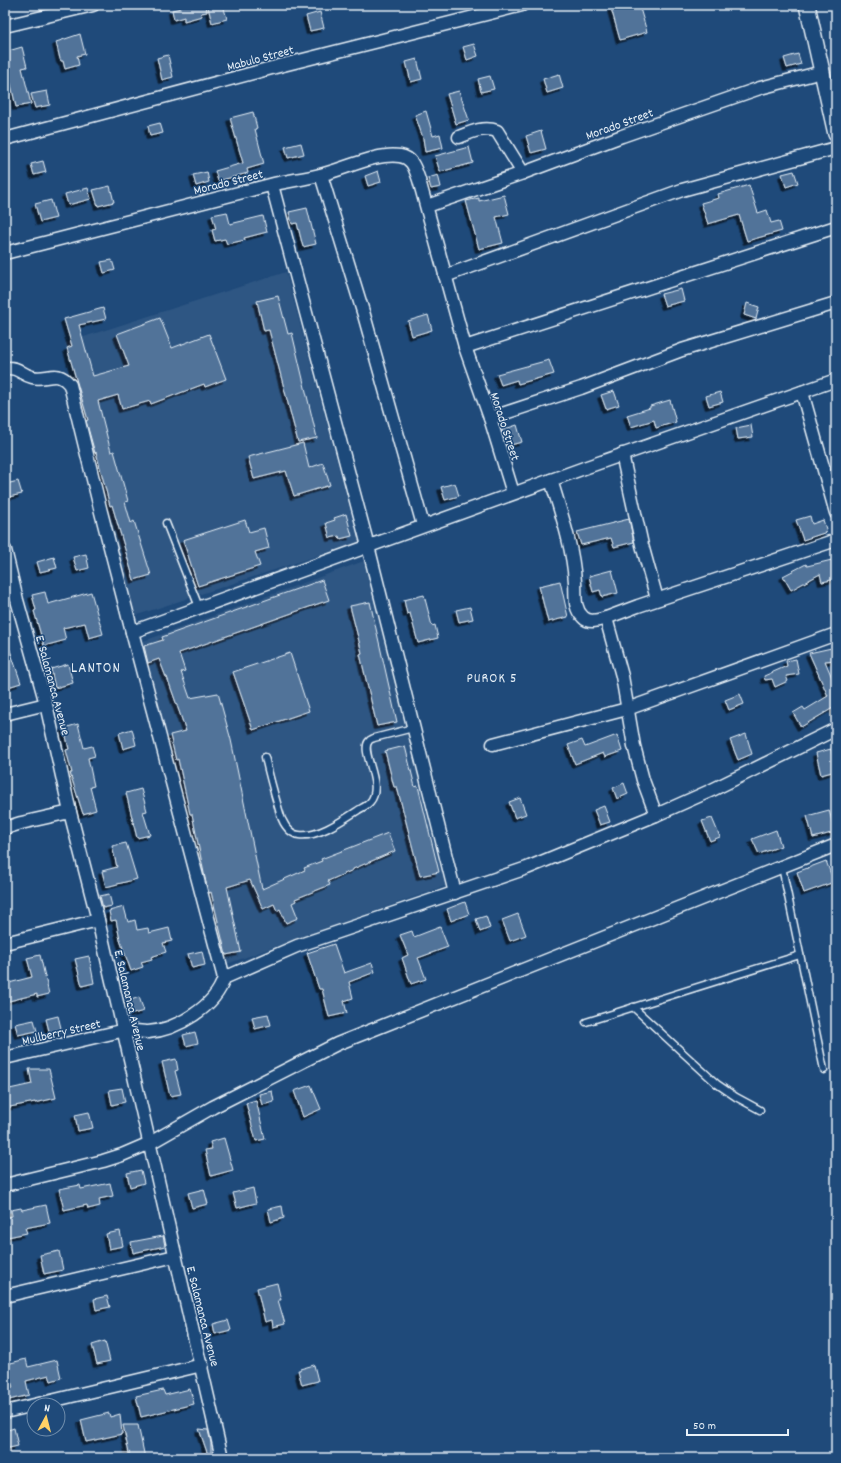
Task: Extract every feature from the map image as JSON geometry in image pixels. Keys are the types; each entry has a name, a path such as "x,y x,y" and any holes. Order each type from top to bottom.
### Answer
{"street":[{"path":"5,26 93,5"},
{"name":"Mabulo Street","path":"5,139 283,65 522,5"},
{"path":"807,5 836,134"},
{"name":"Morado Street","path":"427,206 760,88 822,72"},
{"path":"459,137 470,132 487,128 497,131 523,173"},
{"path":"446,276 682,190 836,148"},
{"name":"Morado Street","path":"5,253 272,185 321,175 385,156 399,156 407,158 411,161 414,167 427,206 465,347 490,418 513,493"},
{"path":"321,175 364,315 423,525"},
{"path":"272,185 368,546 455,893"},
{"path":"465,347 836,227"},
{"path":"490,418 581,388 682,350 836,303"},
{"path":"5,368 15,368 31,377 36,378 49,376 62,377 70,385 97,498 224,978 297,946 527,868 656,815 768,764 836,729"},
{"path":"132,632 423,525 836,380"},
{"path":"802,392 836,514"},
{"path":"622,454 642,545 657,599"},
{"path":"551,480 570,545 575,582 576,605 579,613 586,620 596,621 606,618 657,599 836,540"},
{"name":"E. Salamanca Avenue","path":"5,550 11,601 46,704 70,812 98,920 150,1142 222,1458"},
{"path":"606,618 622,676 636,753 643,780 656,815"},
{"path":"493,744 627,709 836,634"},
{"path":"5,714 46,704"},
{"path":"5,828 70,812"},
{"path":"5,1185 122,1155 150,1142 213,1107 337,1044 836,846"},
{"path":"5,943 98,920"},
{"name":"Mullberry Street","path":"5,1058 124,1031 149,1032 172,1027 182,1023 209,1002 221,987 224,978"},
{"path":"5,1296 175,1256"},
{"path":"5,1412 202,1365"}],"lane":[{"path":"166,523 199,607"},
{"path":"265,757 280,816 288,829 298,835 312,834 337,823 370,803 373,797 375,785 366,746 368,741 374,738 413,728"},
{"path":"782,867 824,1070"},
{"path":"586,1022 800,955"},
{"path":"633,1007 717,1084 736,1097 760,1110"}],"shaded area":[{"path":"286,272 359,542 134,616 65,343"},
{"path":"364,561 448,885 224,965 141,642"}],"building":[{"path":"181,5 206,5 207,12 201,13 202,16 184,21 184,17 174,20 172,10 181,8"},
{"path":"223,5 227,19 212,23 208,7"},
{"path":"620,5 639,5 647,32 620,40 611,8"},
{"path":"320,12 324,28 310,31 306,16"},
{"path":"80,34 85,54 77,56 79,65 65,69 63,61 60,59 56,42"},
{"path":"474,44 478,56 467,60 463,47"},
{"path":"22,47 27,67 22,68 31,104 16,107 5,52"},
{"path":"798,54 801,64 787,68 784,58"},
{"path":"168,55 173,77 162,80 157,58"},
{"path":"417,59 422,79 411,82 406,62"},
{"path":"559,74 563,88 547,93 543,79"},
{"path":"490,76 494,89 481,92 478,79"},
{"path":"47,91 50,105 35,108 31,94"},
{"path":"459,91 469,120 456,124 447,94"},
{"path":"426,111 433,136 440,134 443,148 425,152 423,138 415,115"},
{"path":"253,112 257,128 255,129 264,164 247,169 248,173 218,181 215,171 243,163 230,118"},
{"path":"160,123 163,133 150,136 148,126"},
{"path":"541,131 546,149 531,153 526,136"},
{"path":"301,143 304,154 288,158 285,147"},
{"path":"469,147 473,163 440,172 435,156"},
{"path":"43,161 46,172 34,175 31,164"},
{"path":"378,171 381,182 368,186 365,176"},
{"path":"794,171 798,183 786,187 782,174"},
{"path":"207,172 209,182 196,186 193,175"},
{"path":"438,175 441,187 431,189 428,178"},
{"path":"749,185 758,213 767,210 771,223 779,221 782,231 747,241 739,215 708,224 701,203 719,198 718,194"},
{"path":"110,186 114,202 98,206 93,190"},
{"path":"88,188 91,199 68,205 65,194"},
{"path":"504,195 509,214 496,217 503,243 479,249 466,201 479,198 479,201"},
{"path":"51,200 56,218 40,222 35,204"},
{"path":"307,208 316,244 303,247 297,223 292,224 289,212"},
{"path":"227,212 230,224 263,216 267,232 244,238 245,240 227,244 225,239 215,241 212,230 216,229 212,215"},
{"path":"112,260 115,270 104,273 101,262"},
{"path":"681,289 684,301 665,306 661,294"},
{"path":"278,296 288,334 292,333 317,438 298,442 269,330 264,331 257,301"},
{"path":"747,303 759,307 756,319 744,315"},
{"path":"103,308 106,319 79,325 93,376 129,366 117,334 160,318 172,348 209,334 226,379 205,387 204,384 151,404 150,401 122,409 118,395 98,401 111,452 114,451 128,501 125,502 131,523 134,521 151,575 134,580 112,505 110,506 96,452 95,453 86,421 88,420 67,348 72,346 64,319"},
{"path":"428,315 432,330 412,336 408,321"},
{"path":"549,360 554,374 518,384 517,380 501,385 497,374"},
{"path":"614,391 619,405 606,409 601,395"},
{"path":"720,392 723,402 709,406 706,396"},
{"path":"670,400 676,422 656,428 654,420 631,427 627,415"},
{"path":"517,425 522,442 507,446 502,430"},
{"path":"751,425 753,437 738,439 736,428"},
{"path":"303,443 309,468 323,463 330,485 294,496 286,471 254,479 248,457"},
{"path":"18,481 22,494 9,497 6,484"},
{"path":"455,483 459,496 445,500 441,487"},
{"path":"346,514 352,536 340,539 339,536 330,538 326,523 335,520 334,518"},
{"path":"810,516 812,524 823,520 827,532 803,540 796,520"},
{"path":"629,519 634,542 614,547 611,538 581,545 577,532"},
{"path":"245,520 249,532 264,528 269,548 255,552 260,566 198,586 183,540"},
{"path":"86,554 89,568 77,571 73,557"},
{"path":"54,557 57,568 40,572 37,562"},
{"path":"836,559 836,579 822,582 820,574 791,590 783,576 806,564 807,566"},
{"path":"612,570 618,593 602,597 600,590 593,592 589,576"},
{"path":"322,580 329,600 179,653 185,671 181,672 190,698 218,693 231,740 262,889 305,870 304,868 322,861 321,859 388,833 395,851 328,881 330,885 295,899 296,901 292,903 298,918 286,923 280,909 277,911 274,904 263,909 250,880 227,887 241,952 226,955 211,892 209,893 206,883 192,814 190,814 178,759 176,760 170,735 186,731 159,659 148,663 144,646 163,640 162,637"},
{"path":"560,581 568,617 548,622 539,586"},
{"path":"45,592 48,604 91,592 103,634 89,638 85,623 63,628 66,640 44,646 34,611 36,610 32,595"},
{"path":"424,595 432,626 435,625 438,638 418,643 410,613 407,614 404,600"},
{"path":"370,602 397,722 377,726 360,654 362,653 350,606"},
{"path":"470,607 473,619 459,622 456,610"},
{"path":"5,641 7,641 21,683 5,688"},
{"path":"836,647 836,660 825,661 836,687 836,715 833,708 801,727 793,713 803,707 805,710 828,696 809,653"},
{"path":"290,653 309,711 253,730 233,672"},
{"path":"796,659 799,674 786,676 788,681 775,687 772,679 765,680 764,676 787,666 786,661"},
{"path":"68,664 73,683 55,688 51,669"},
{"path":"740,694 744,704 729,710 725,700"},
{"path":"78,724 84,748 92,746 95,756 88,758 94,786 90,787 96,810 83,814 70,773 72,773 66,750 69,749 64,728"},
{"path":"132,729 136,745 123,749 119,733"},
{"path":"746,734 752,754 738,760 730,740"},
{"path":"617,735 622,751 605,757 603,753 575,764 568,745 582,740 585,747"},
{"path":"405,746 415,787 418,786 439,872 420,876 397,787 394,787 385,751"},
{"path":"831,749 836,771 821,775 816,753"},
{"path":"624,783 628,794 617,799 613,788"},
{"path":"141,789 147,811 143,812 150,835 137,838 126,793"},
{"path":"520,798 526,814 515,818 509,802"},
{"path":"604,806 610,822 600,825 594,810"},
{"path":"829,810 835,832 813,838 807,816"},
{"path":"712,818 720,837 710,841 702,821"},
{"path":"776,830 781,846 759,854 752,839"},
{"path":"126,843 137,879 106,887 102,871 117,867 112,846"},
{"path":"826,861 834,882 804,893 797,872"},
{"path":"109,894 112,906 103,908 100,896"},
{"path":"465,902 469,914 451,921 447,909"},
{"path":"124,907 128,922 135,920 137,930 148,928 149,933 169,928 172,941 163,943 166,952 151,957 152,959 141,962 143,967 131,971 120,940 116,920 111,921 109,911"},
{"path":"518,914 526,935 510,941 502,920"},
{"path":"486,916 490,928 480,932 476,919"},
{"path":"440,927 448,947 418,958 426,979 411,984 402,958 408,955 400,935 412,931 414,937"},
{"path":"334,944 344,973 372,963 375,972 349,982 353,998 344,1001 347,1013 329,1017 322,989 319,989 307,953"},
{"path":"202,951 205,965 192,968 188,954"},
{"path":"40,955 49,994 37,997 37,994 5,1002 5,984 32,977 27,958"},
{"path":"89,956 94,983 82,986 75,959"},
{"path":"139,997 144,1011 133,1014 129,1001"},
{"path":"268,1014 271,1025 255,1029 252,1017"},
{"path":"58,1016 62,1032 50,1035 46,1019"},
{"path":"34,1020 37,1031 18,1035 15,1024"},
{"path":"195,1032 198,1043 186,1046 183,1035"},
{"path":"176,1059 178,1070 175,1071 181,1094 170,1096 162,1062"},
{"path":"29,1069 49,1069 56,1098 5,1108 5,1090 32,1084"},
{"path":"311,1085 321,1109 303,1117 294,1091"},
{"path":"122,1088 125,1102 112,1105 109,1090"},
{"path":"272,1091 274,1102 262,1105 259,1094"},
{"path":"256,1100 265,1139 256,1141 246,1103"},
{"path":"89,1112 93,1128 78,1131 75,1115"},
{"path":"224,1138 233,1170 211,1176 205,1150 212,1149 210,1142"},
{"path":"141,1170 144,1183 130,1187 127,1173"},
{"path":"110,1183 113,1196 99,1199 100,1206 88,1209 87,1205 64,1210 59,1189 80,1185 81,1189"},
{"path":"253,1188 256,1203 237,1208 233,1193"},
{"path":"204,1189 208,1204 192,1208 188,1193"},
{"path":"46,1205 50,1223 25,1228 27,1233 8,1237 5,1218 12,1216 11,1210 21,1208 22,1210"},
{"path":"282,1206 284,1218 271,1222 268,1209"},
{"path":"120,1231 123,1246 109,1249 106,1234"},
{"path":"163,1236 165,1246 133,1253 131,1242"},
{"path":"59,1251 63,1270 44,1274 40,1255"},
{"path":"277,1283 281,1300 278,1300 285,1324 273,1327 272,1320 265,1322 257,1288"},
{"path":"107,1296 110,1307 96,1310 94,1299"},
{"path":"228,1320 231,1330 215,1334 213,1324"},
{"path":"105,1341 110,1361 97,1364 92,1345"},
{"path":"26,1359 28,1367 57,1360 61,1378 51,1381 49,1375 26,1381 29,1395 9,1400 7,1389 13,1388 7,1364"},
{"path":"314,1365 318,1381 302,1385 298,1370"},
{"path":"190,1389 194,1404 141,1417 136,1396 163,1390 165,1395"},
{"path":"109,1413 110,1417 120,1414 122,1434 86,1442 81,1420"},
{"path":"123,1425 138,1425 145,1458 130,1458"},
{"path":"14,1428 18,1446 5,1449 5,1431"},
{"path":"199,1429 208,1430 211,1443 211,1458 209,1458"}],"district":[{"name":"LANTON","path":"96,667"},
{"name":"PUROK 5","path":"492,677"}]}
